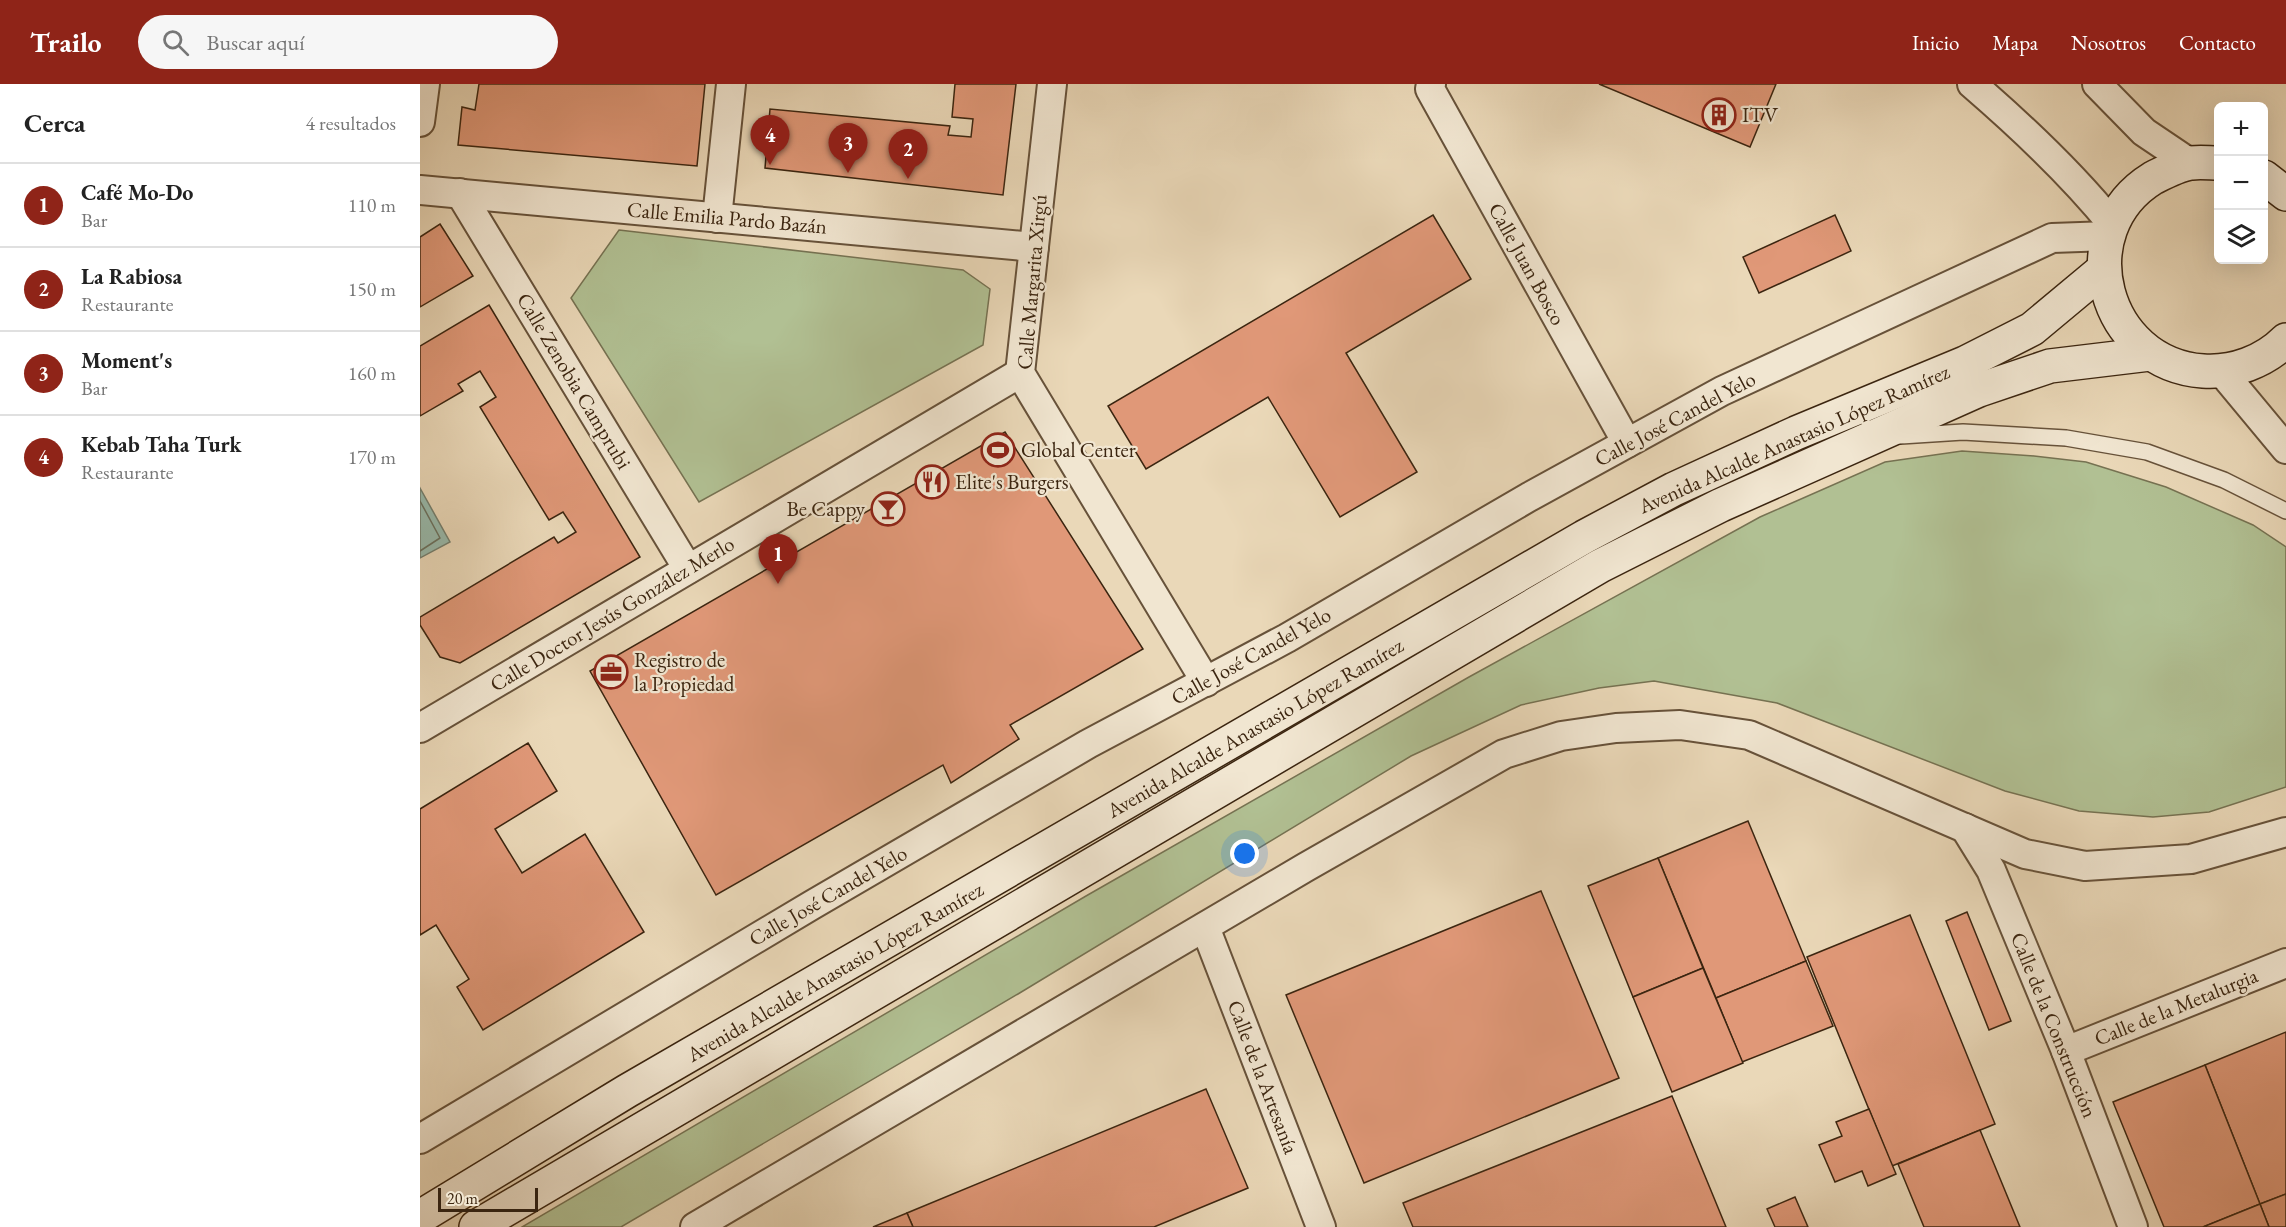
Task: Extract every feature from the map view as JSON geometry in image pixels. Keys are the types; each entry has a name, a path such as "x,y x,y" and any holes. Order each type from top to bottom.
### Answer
{"street":[{"path":"420,122 424,84"},
{"path":"717,218 731,84"},
{"name":"Calle Margarita Xirgú","path":"1052,84 1020,373 1206,682"},
{"name":"Calle Juan Bosco","path":"1431,84 1430,89 1456,138 1627,443"},
{"path":"1972,84 2022,127 2084,189 2111,230"},
{"path":"2097,84 2144,132 2204,163"},
{"path":"2204,163 2166,171 2144,184 2126,202 2111,230 2104,270 2110,302 2126,331 2150,354 2184,369 2222,372 2256,362 2286,340"},
{"path":"2268,176 2286,177"},
{"path":"2268,179 2286,194"},
{"name":"Calle Emilia Pardo Bazán","path":"420,190 1034,248"},
{"name":"Calle Zenobia Camprubi","path":"460,193 688,569"},
{"name":"Calle José Candel Yelo","path":"420,1139 812,905 1088,744 1287,638 1528,497 1627,443 1722,392 2052,238 2111,230"},
{"name":"Avenida Alcalde Anastasio López Ramírez","path":"420,1217 627,1091 1584,537 1674,489 1796,433 1965,363 2032,329 2104,270"},
{"name":"Avenida Alcalde Anastasio López Ramírez","path":"476,1227 1600,566 1721,505 1979,390 2050,366 2150,354"},
{"path":"2222,372 2286,449"},
{"name":"Calle Doctor Jesús González Merlo","path":"421,724 1020,373"},
{"path":"695,1227 1504,754 1561,735 1616,728 1680,724 1749,735 2025,854 2085,866 2191,859 2286,832"},
{"name":"Calle de la Construcción","path":"1965,828 1991,870 2066,1050 2133,1227"},
{"name":"Calle de la Artesanía","path":"1205,927 1321,1227"},
{"name":"Calle de la Metalurgia","path":"2066,1050 2286,963"}],"lane":[{"path":"1851,447 1897,436 1963,432 2066,438 2147,452 2224,480 2286,511"}],"green space":[{"path":"619,230 963,270 990,289 983,345 699,502 571,298"},
{"path":"1962,451 2086,462 2166,487 2253,525 2286,547 2286,787 2209,812 2153,817 2079,811 2005,791 1777,703 1654,681 1599,688 1521,705 1411,756 1018,994 621,1227 522,1227 1086,896 1469,677 1760,517 1885,462"}],"water":[{"path":"420,488 450,542 420,558"}],"building":[{"path":"479,84 705,84 697,166 458,145 462,107 475,110"},
{"path":"955,84 1016,84 1003,195 765,168 770,109 950,126 948,135 971,137 973,119 952,117"},
{"name":"ITV","path":"1599,84 1776,84 1750,147"},
{"path":"1433,215 1471,279 1346,353 1417,472 1340,517 1268,397 1146,469 1108,406"},
{"path":"1835,215 1851,251 1759,293 1743,257"},
{"path":"440,224 473,276 420,307 420,237"},
{"path":"489,305 640,557 460,663 440,657 420,625 420,617 554,537 558,543 576,532 563,512 549,520 480,407 496,397 480,371 458,384 463,391 420,416 420,346"},
{"path":"1005,432 1143,649 1010,725 1019,739 951,783 943,765 716,895 590,671"},
{"path":"528,743 557,791 495,829 522,873 585,834 644,932 483,1030 457,987 469,979 436,925 420,935 420,809"},
{"path":"1748,821 1806,961 1716,998 1658,858"},
{"path":"1658,858 1703,968 1633,997 1588,886"},
{"path":"1541,891 1619,1078 1364,1183 1286,995"},
{"path":"1967,912 2011,1021 1989,1030 1946,921"},
{"path":"1910,915 1995,1124 1892,1166 1807,957"},
{"path":"1806,961 1833,1026 1742,1062 1716,998"},
{"path":"1703,968 1743,1063 1672,1092 1633,997"},
{"path":"2286,1032 2286,1194 2260,1204 2205,1065"},
{"path":"2205,1065 2260,1204 2203,1227 2164,1227 2113,1102"},
{"path":"1206,1089 1248,1188 1154,1227 913,1227 907,1213"},
{"path":"1672,1096 1726,1227 1413,1227 1403,1203"},
{"path":"1869,1109 1896,1174 1868,1186 1862,1171 1835,1182 1819,1145 1842,1136 1836,1122"},
{"path":"1980,1130 2020,1227 1924,1227 1898,1164"},
{"path":"2286,1194 2286,1227 2269,1227 2260,1204"},
{"path":"1795,1197 1808,1227 1775,1227 1767,1209"},
{"path":"2260,1204 2269,1227 2203,1227"},
{"path":"907,1213 913,1227 873,1227"}],"place":[{"name":"ITV","path":"1719,115"},
{"name":"Kebab Taha Turk","path":"770,165"},
{"name":"Moment's","path":"848,173"},
{"name":"La Rabiosa","path":"908,179"},
{"name":"Global Center","path":"998,450"},
{"name":"Elite's Burgers","path":"932,482"},
{"name":"Be Cappy","path":"888,509"},
{"name":"Café Mo-Do","path":"778,584"},
{"name":"Registro de la Propiedad","path":"611,672"}]}
